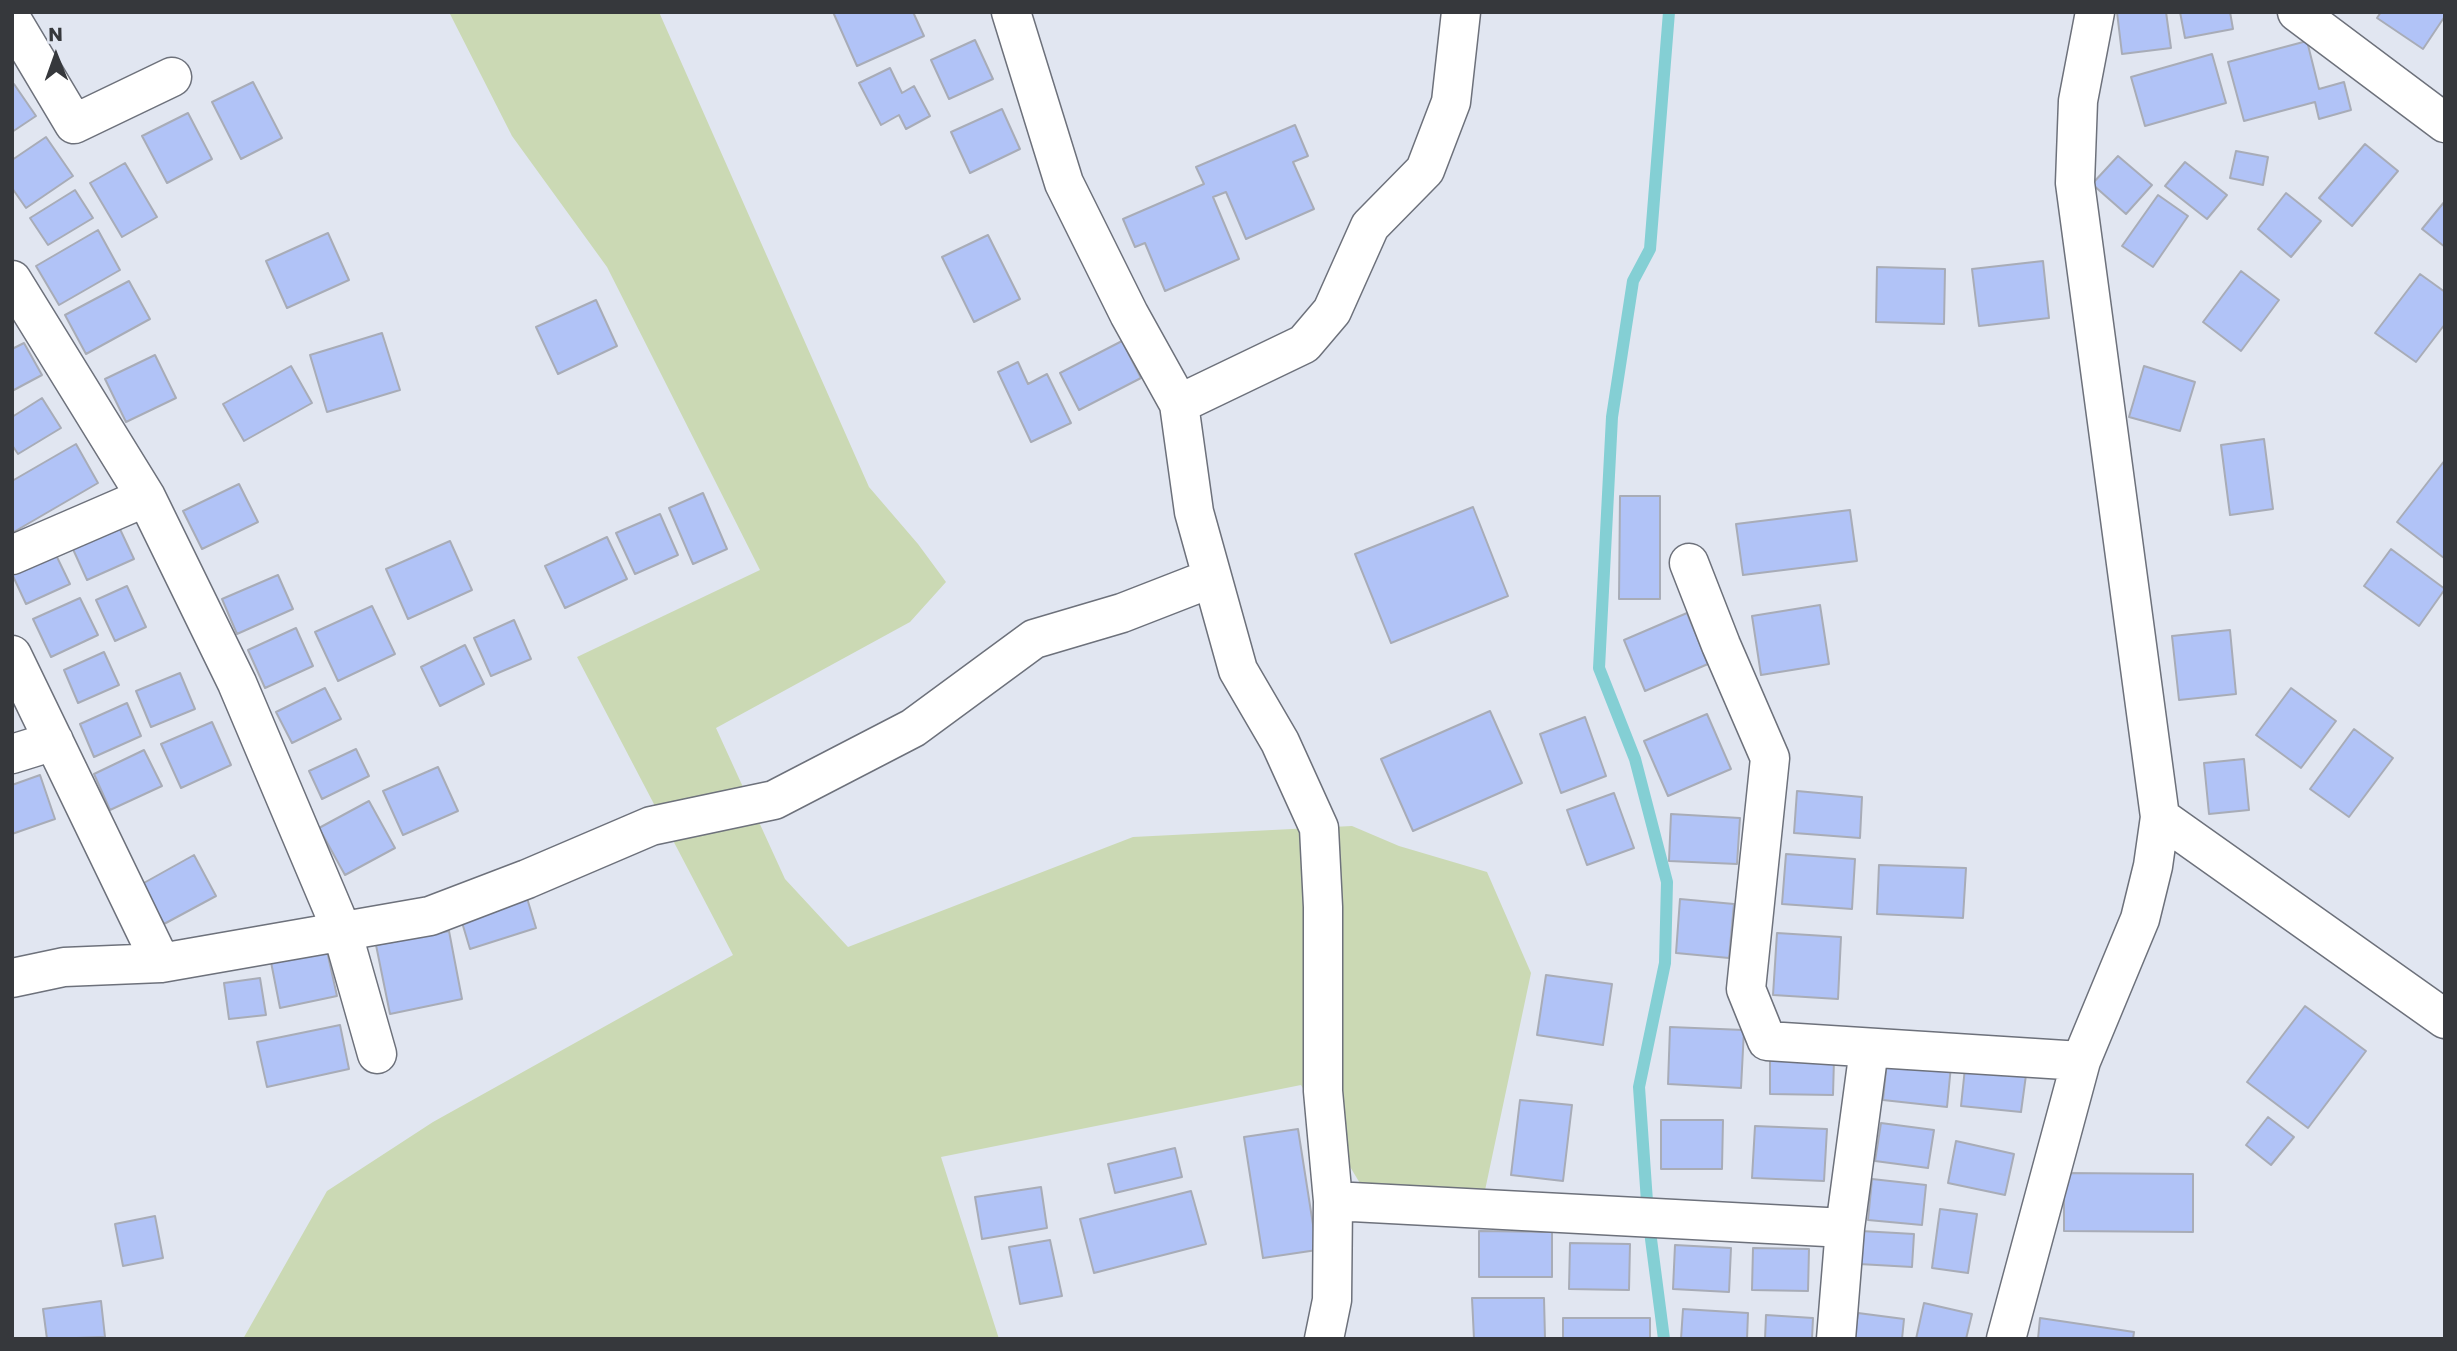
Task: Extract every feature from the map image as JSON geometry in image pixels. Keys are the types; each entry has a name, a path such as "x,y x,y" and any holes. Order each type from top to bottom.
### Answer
{"street":[{"path":"1011,12 1064,183 1129,314 1179,404 1194,512 1238,670 1280,742 1319,828 1323,907 1323,1091 1333,1202 1332,1300 1324,1339"},
{"path":"1179,404 1304,344 1332,311 1370,226 1425,170 1451,102 1461,12"},
{"path":"2006,1339 2081,1061 2140,919 2153,866 2160,817 2075,183 2078,100 2095,12"},
{"path":"2297,12 2445,123"},
{"path":"12,20 74,124 172,77"},
{"path":"12,280 146,497 237,683 342,931 377,1054"},
{"path":"12,555 146,497"},
{"path":"1689,563 1770,758 1746,989 1767,1041 2081,1061"},
{"path":"12,978 64,967 161,963 430,916 527,879 651,825 774,800 913,728 1034,639 1122,613 1212,578"},
{"path":"12,655 161,963"},
{"path":"12,754 54,741"},
{"path":"2160,817 2445,1019"},
{"path":"1836,1339 1845,1228 1868,1049"},
{"path":"1333,1202 1845,1228"}],"green space":[{"path":"449,12 659,12 869,487 918,544 946,582 910,622 716,728 785,879 848,947 1133,837 1352,826 1399,846 1487,872 1531,973 1484,1195 1361,1185 1301,1085 941,1157 999,1339 243,1339 327,1191 433,1122 733,955 577,657 760,570 607,267 512,136"}],"building":[{"path":"833,12 913,12 924,36 857,66"},
{"path":"2117,12 2166,12 2171,48 2122,54"},
{"path":"2180,12 2230,12 2233,29 2185,38"},
{"path":"2381,12 2445,12 2445,16 2423,49 2377,18"},
{"path":"975,40 993,79 949,99 931,60"},
{"path":"2307,41 2319,89 2344,82 2351,110 2319,119 2315,102 2244,121 2228,62"},
{"path":"2212,54 2226,103 2145,126 2131,77"},
{"path":"890,68 902,93 914,86 930,116 906,129 899,115 881,125 859,83"},
{"path":"253,82 282,138 241,159 212,102"},
{"path":"14,84 36,116 12,132 12,85"},
{"path":"1002,109 1020,149 970,173 951,132"},
{"path":"188,113 212,159 167,183 142,136"},
{"path":"1295,125 1308,156 1293,162 1314,209 1246,239 1226,192 1213,197 1239,259 1165,291 1145,243 1135,247 1123,219 1204,184 1196,167"},
{"path":"46,137 73,176 26,208 12,188 12,160"},
{"path":"2365,144 2398,171 2352,226 2319,198"},
{"path":"2236,151 2268,157 2263,185 2230,178"},
{"path":"2118,156 2152,185 2126,214 2092,184"},
{"path":"2185,162 2227,195 2207,219 2165,186"},
{"path":"125,163 157,217 122,237 90,183"},
{"path":"75,190 93,218 48,245 30,218"},
{"path":"2286,193 2321,221 2291,257 2258,229"},
{"path":"2158,195 2188,216 2153,267 2122,246"},
{"path":"2445,201 2445,247 2422,229"},
{"path":"98,230 120,270 59,305 36,266"},
{"path":"328,233 349,280 287,308 266,261"},
{"path":"988,235 1020,299 974,322 942,257"},
{"path":"2043,261 2049,318 1979,326 1972,269"},
{"path":"1877,267 1945,269 1944,324 1876,322"},
{"path":"2241,271 2279,300 2241,351 2203,322"},
{"path":"2420,274 2445,292 2445,324 2416,362 2375,333"},
{"path":"129,281 150,319 86,354 65,315"},
{"path":"596,300 617,346 558,374 536,327"},
{"path":"382,333 400,390 327,412 310,355"},
{"path":"1122,341 1141,378 1079,410 1060,373"},
{"path":"24,343 42,375 12,391 12,349"},
{"path":"155,355 176,398 126,422 105,379"},
{"path":"1018,362 1028,384 1047,374 1071,423 1031,442 998,372"},
{"path":"291,366 312,403 244,441 223,404"},
{"path":"2144,366 2195,382 2180,431 2129,417"},
{"path":"42,398 61,428 18,454 12,445 12,417"},
{"path":"2264,439 2273,509 2230,515 2221,445"},
{"path":"76,444 98,483 12,533 12,481"},
{"path":"2445,460 2445,557 2444,558 2397,522"},
{"path":"239,484 258,522 202,549 183,511"},
{"path":"703,493 727,549 693,564 669,508"},
{"path":"1620,496 1660,496 1660,599 1619,599"},
{"path":"1473,507 1508,596 1391,643 1355,554"},
{"path":"1850,510 1857,561 1743,575 1736,524"},
{"path":"660,514 678,555 635,574 616,533"},
{"path":"119,527 134,559 87,580 72,547"},
{"path":"607,537 627,579 565,608 545,566"},
{"path":"450,541 472,590 408,619 386,569"},
{"path":"2391,549 2445,589 2419,626 2364,586"},
{"path":"56,555 70,584 26,604 12,574"},
{"path":"278,575 293,609 237,634 222,599"},
{"path":"127,586 146,627 115,641 96,600"},
{"path":"80,598 98,635 51,657 33,619"},
{"path":"1820,605 1829,664 1761,675 1752,616"},
{"path":"372,606 395,654 338,681 315,632"},
{"path":"1687,613 1708,664 1645,691 1624,640"},
{"path":"514,620 531,659 491,676 474,638"},
{"path":"296,628 313,666 265,688 248,650"},
{"path":"2230,630 2236,694 2179,700 2172,636"},
{"path":"465,645 484,684 440,706 421,667"},
{"path":"104,652 119,685 78,703 64,670"},
{"path":"180,673 195,709 151,727 136,691"},
{"path":"325,688 341,719 292,743 276,712"},
{"path":"2291,688 2336,721 2301,768 2256,735"},
{"path":"127,703 141,736 94,757 80,724"},
{"path":"1490,711 1522,783 1413,831 1381,759"},
{"path":"1707,714 1731,769 1668,796 1644,741"},
{"path":"1585,717 1606,776 1561,793 1540,734"},
{"path":"212,722 231,765 181,788 161,744"},
{"path":"2354,729 2393,758 2349,817 2310,789"},
{"path":"356,749 369,776 322,799 309,771"},
{"path":"144,750 162,786 110,810 94,774"},
{"path":"2244,759 2249,810 2209,814 2204,763"},
{"path":"438,767 458,811 403,835 383,791"},
{"path":"40,775 55,819 12,834 12,785"},
{"path":"1797,791 1862,797 1860,838 1794,833"},
{"path":"1614,793 1634,848 1587,865 1567,810"},
{"path":"369,801 395,848 345,875 319,828"},
{"path":"1671,814 1740,818 1737,864 1669,861"},
{"path":"1786,854 1855,859 1852,909 1782,904"},
{"path":"194,855 216,896 164,924 142,884"},
{"path":"1879,865 1966,868 1963,918 1877,914"},
{"path":"527,898 536,928 470,949 461,919"},
{"path":"1680,899 1734,904 1729,958 1676,953"},
{"path":"449,931 462,999 390,1014 376,945"},
{"path":"1777,933 1841,937 1838,999 1773,995"},
{"path":"327,951 337,996 280,1008 271,962"},
{"path":"1546,975 1612,984 1603,1045 1537,1035"},
{"path":"260,978 266,1015 229,1019 224,983"},
{"path":"2305,1006 2366,1051 2308,1128 2247,1082"},
{"path":"340,1025 349,1069 267,1087 257,1042"},
{"path":"1670,1027 1744,1030 1741,1088 1668,1084"},
{"path":"1770,1058 1834,1059 1833,1095 1770,1094"},
{"path":"1887,1060 1951,1066 1947,1107 1883,1100"},
{"path":"1965,1068 2026,1075 2021,1112 1961,1106"},
{"path":"1520,1100 1572,1105 1563,1181 1511,1175"},
{"path":"2268,1117 2294,1137 2271,1165 2246,1145"},
{"path":"1661,1120 1723,1120 1722,1169 1661,1169"},
{"path":"1881,1123 1934,1130 1928,1168 1875,1161"},
{"path":"1755,1126 1827,1129 1824,1181 1752,1178"},
{"path":"1298,1129 1317,1250 1263,1258 1244,1137"},
{"path":"1956,1141 2014,1154 2005,1195 1948,1183"},
{"path":"1175,1148 1182,1177 1115,1193 1108,1164"},
{"path":"2064,1173 2193,1174 2193,1232 2064,1231"},
{"path":"1872,1179 1926,1185 1922,1225 1868,1220"},
{"path":"1041,1187 1047,1228 982,1239 975,1197"},
{"path":"1191,1191 1206,1244 1094,1273 1080,1219"},
{"path":"1940,1209 1977,1214 1968,1273 1932,1268"},
{"path":"155,1216 163,1258 123,1266 115,1224"},
{"path":"1479,1231 1552,1232 1552,1277 1479,1277"},
{"path":"1861,1231 1914,1234 1912,1267 1859,1264"},
{"path":"1050,1240 1062,1296 1020,1304 1009,1247"},
{"path":"1570,1243 1630,1244 1629,1290 1569,1289"},
{"path":"1675,1245 1731,1248 1729,1292 1673,1289"},
{"path":"1753,1248 1809,1249 1808,1291 1752,1290"},
{"path":"1472,1298 1544,1298 1545,1339 1474,1339"},
{"path":"101,1301 105,1337 47,1339 43,1309"},
{"path":"1924,1303 1972,1314 1966,1339 1916,1339"},
{"path":"1683,1309 1748,1313 1747,1339 1681,1339"},
{"path":"1858,1313 1904,1319 1902,1339 1854,1339"},
{"path":"1766,1315 1813,1318 1812,1339 1765,1339"},
{"path":"1563,1318 1650,1318 1650,1339 1563,1339"},
{"path":"2040,1318 2134,1332 2133,1339 2038,1339"}],"waterway":[{"path":"1664,1339 1648,1216 1639,1087 1665,963 1667,882 1635,759 1599,668 1612,417 1633,281 1650,249 1669,12"}]}
